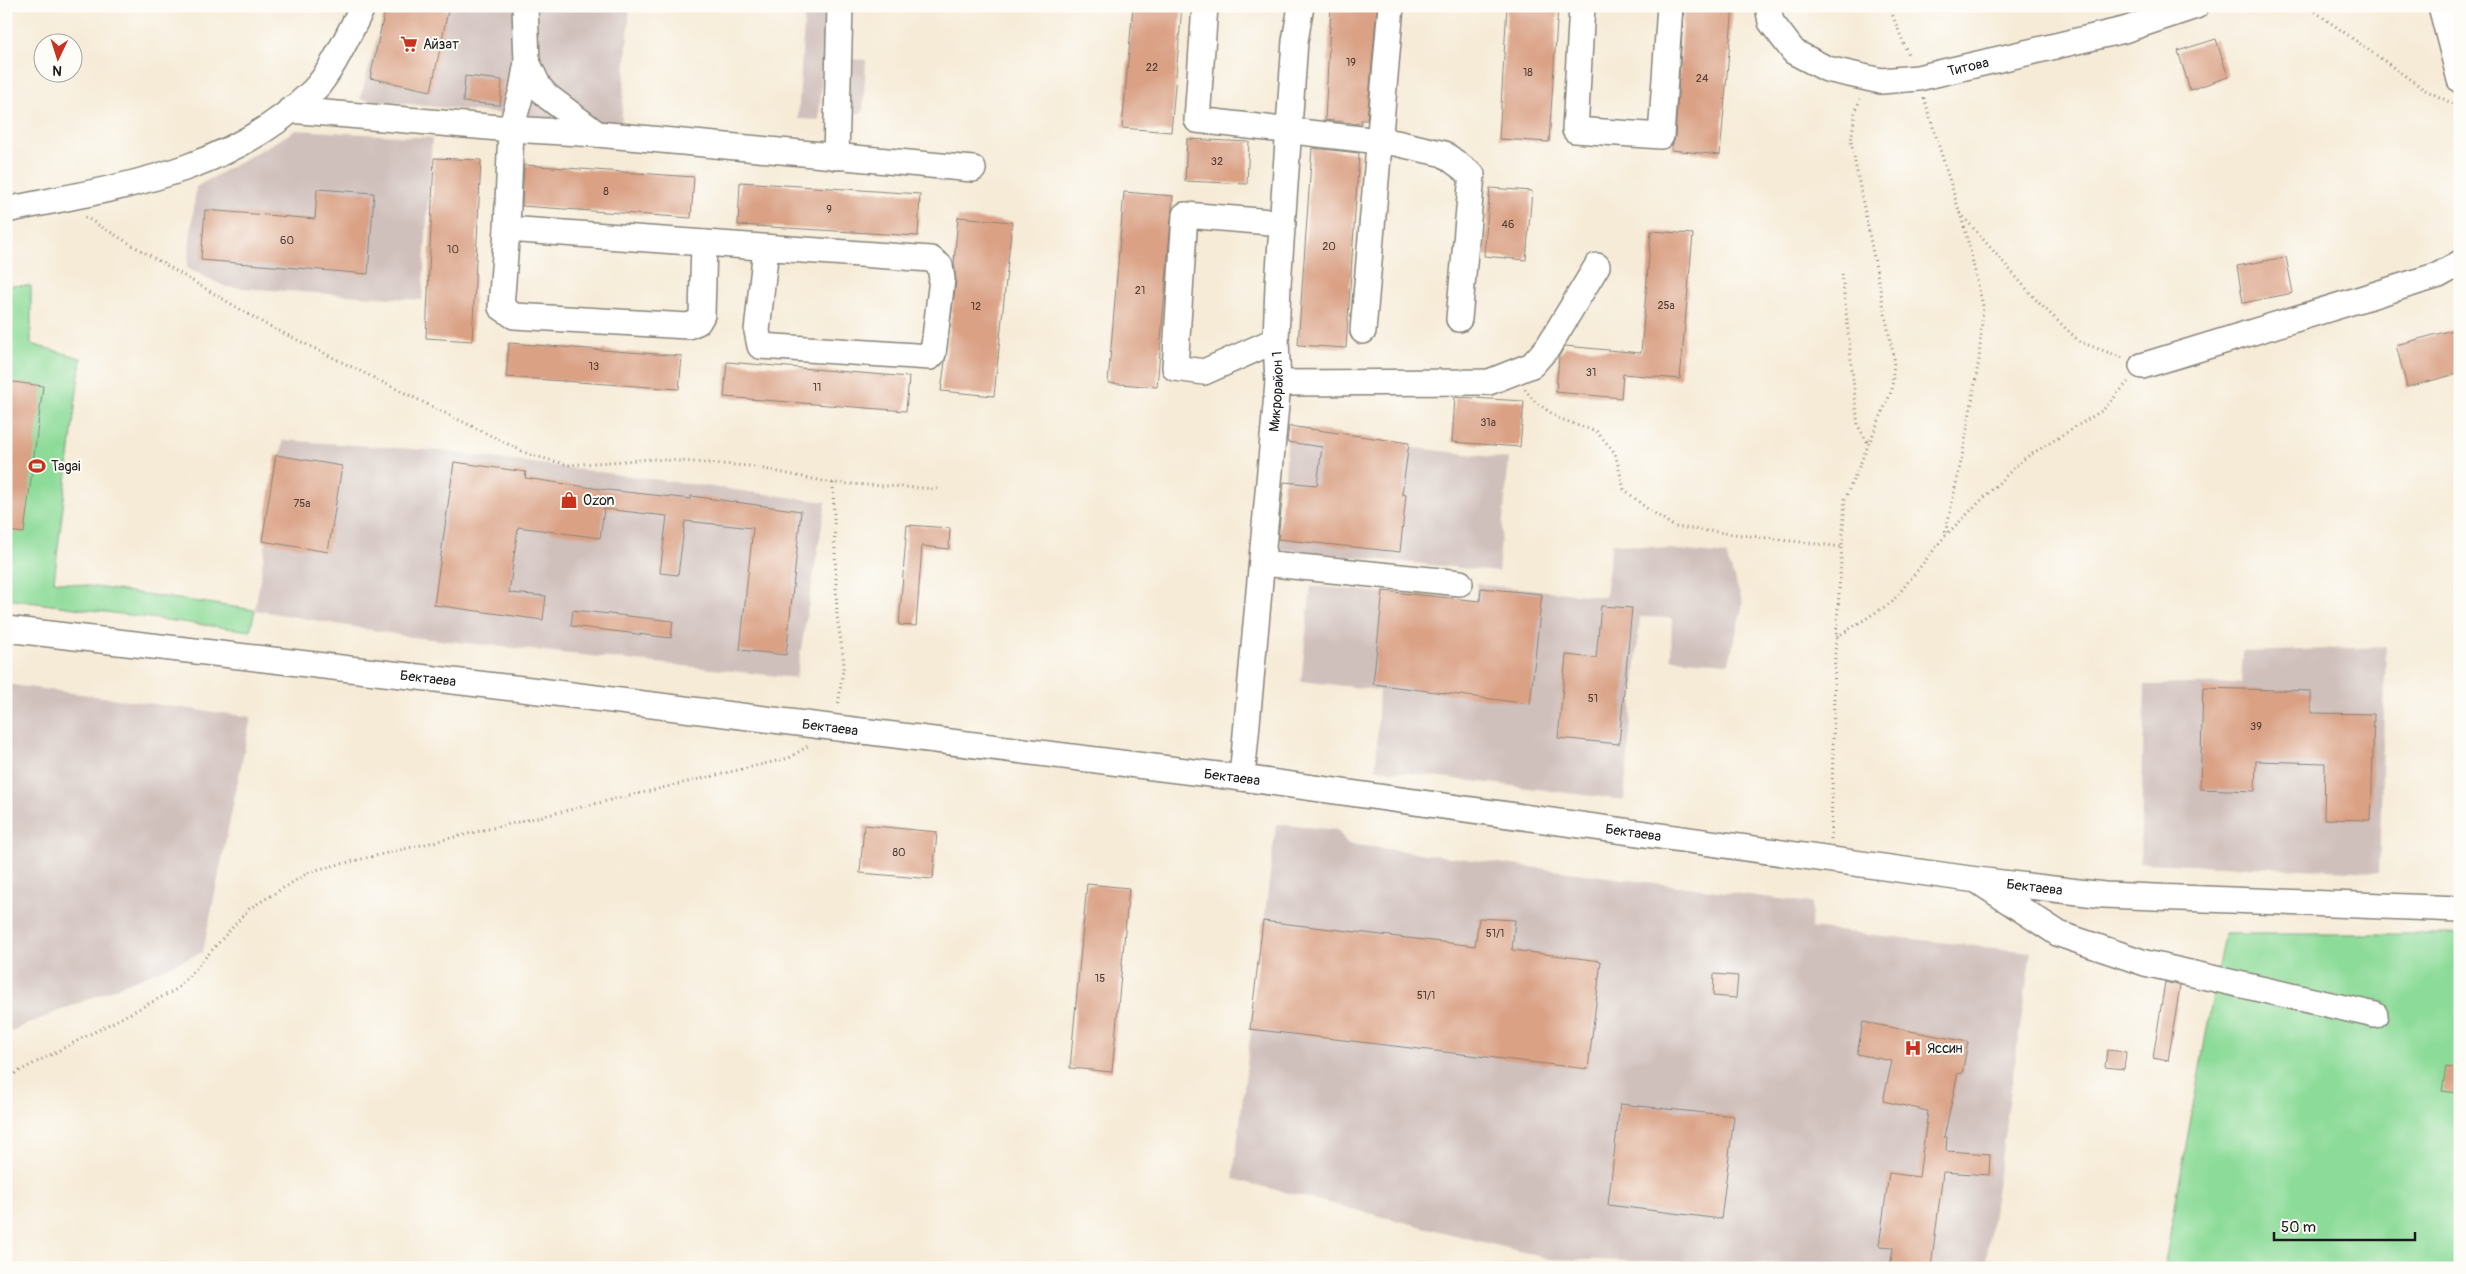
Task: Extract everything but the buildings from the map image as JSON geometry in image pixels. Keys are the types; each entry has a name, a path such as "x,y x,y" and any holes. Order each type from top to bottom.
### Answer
{"street":[{"path":"6,210 157,178 216,156 263,131 314,90 342,47 363,6"},
{"path":"525,6 527,62 522,90 510,129 507,228 501,307 514,316 688,326 698,322 702,315 704,243"},
{"path":"836,157 840,6"},
{"path":"1205,6 1197,120 1380,141 1444,154 1472,175 1459,319"},
{"name":"Микрорайон 1","path":"1242,778 1278,383 1276,340 1283,224 1295,42 1301,6"},
{"path":"1363,331 1391,6"},
{"path":"1582,6 1575,130 1661,136 1670,6"},
{"name":"Титова","path":"1768,6 1771,22 1794,52 1827,69 1881,81 1918,78 2124,30 2196,6"},
{"path":"2440,6 2460,80"},
{"path":"527,62 539,87 547,96 596,134"},
{"path":"290,110 510,129 596,134 973,169"},
{"path":"1276,340 1204,372 1175,368 1186,215 1283,224"},
{"path":"507,228 931,259 940,266 942,280 933,354 930,357 760,346 757,331 766,248"},
{"path":"2142,366 2439,275 2460,263"},
{"path":"1278,383 1489,382 1532,366 1548,347 1597,266"},
{"path":"1262,563 1460,583"},
{"name":"Бектаева","path":"6,629 539,691 1242,778 1977,880 2104,895 2460,908"},
{"path":"1977,880 2059,934 2145,963 2375,1016"}],"path":[{"path":"1889,6 1918,78 1960,213 1983,306 1979,360 1964,446 1945,536"},
{"path":"2307,6 2424,90 2460,106"},
{"path":"1831,860 1836,638 1845,499 1892,390 1894,359 1851,142 1855,113 1868,78"},
{"path":"57,200 265,324 528,454 568,465 652,459 750,466 833,483 940,489"},
{"path":"1836,638 1892,602 1945,536 2022,460 2103,410 2142,366 2080,342 2039,303 1960,213"},
{"path":"1842,274 1858,426 1868,444"},
{"path":"1513,373 1533,400 1558,418 1597,432 1615,453 1624,489 1645,507 1675,527 1842,547"},
{"path":"6,1078 177,988 249,909 311,870 789,758 835,729 844,662 837,616 833,483"}],"shaded area":[{"path":"386,6 630,6 621,126 360,99"},
{"path":"805,6 827,6 819,120 798,119"},
{"path":"844,59 866,60 863,113 842,113"},
{"path":"296,130 432,138 422,300 226,287 187,268 196,187"},
{"path":"1288,433 1509,459 1498,572 1280,549"},
{"path":"283,440 441,451 826,502 796,678 411,637 255,610"},
{"path":"1612,543 1726,555 1743,603 1729,663 1671,659 1672,618 1640,617 1624,800 1376,769 1379,690 1301,681 1311,586 1475,602 1477,584 1605,597"},
{"path":"2386,647 2379,872 2140,863 2145,685 2241,683 2243,652"},
{"path":"6,684 251,717 203,952 6,1033"},
{"path":"1276,824 1337,830 1348,844 1812,903 1811,928 2031,952 1985,1268 1790,1268 1770,1264 1550,1259 1233,1179"}],"green space":[{"name":"Tagai","path":"6,285 31,286 31,344 81,358 54,581 255,610 250,631 6,599"},
{"path":"2224,934 2460,934 2460,1268 2164,1268"}],"place":[{"name":"Айзат","path":"409,44"},
{"name":"Tagai","path":"37,466"},
{"name":"Ozon","path":"569,500"},
{"name":"Яссин","path":"1913,1048"}]}
